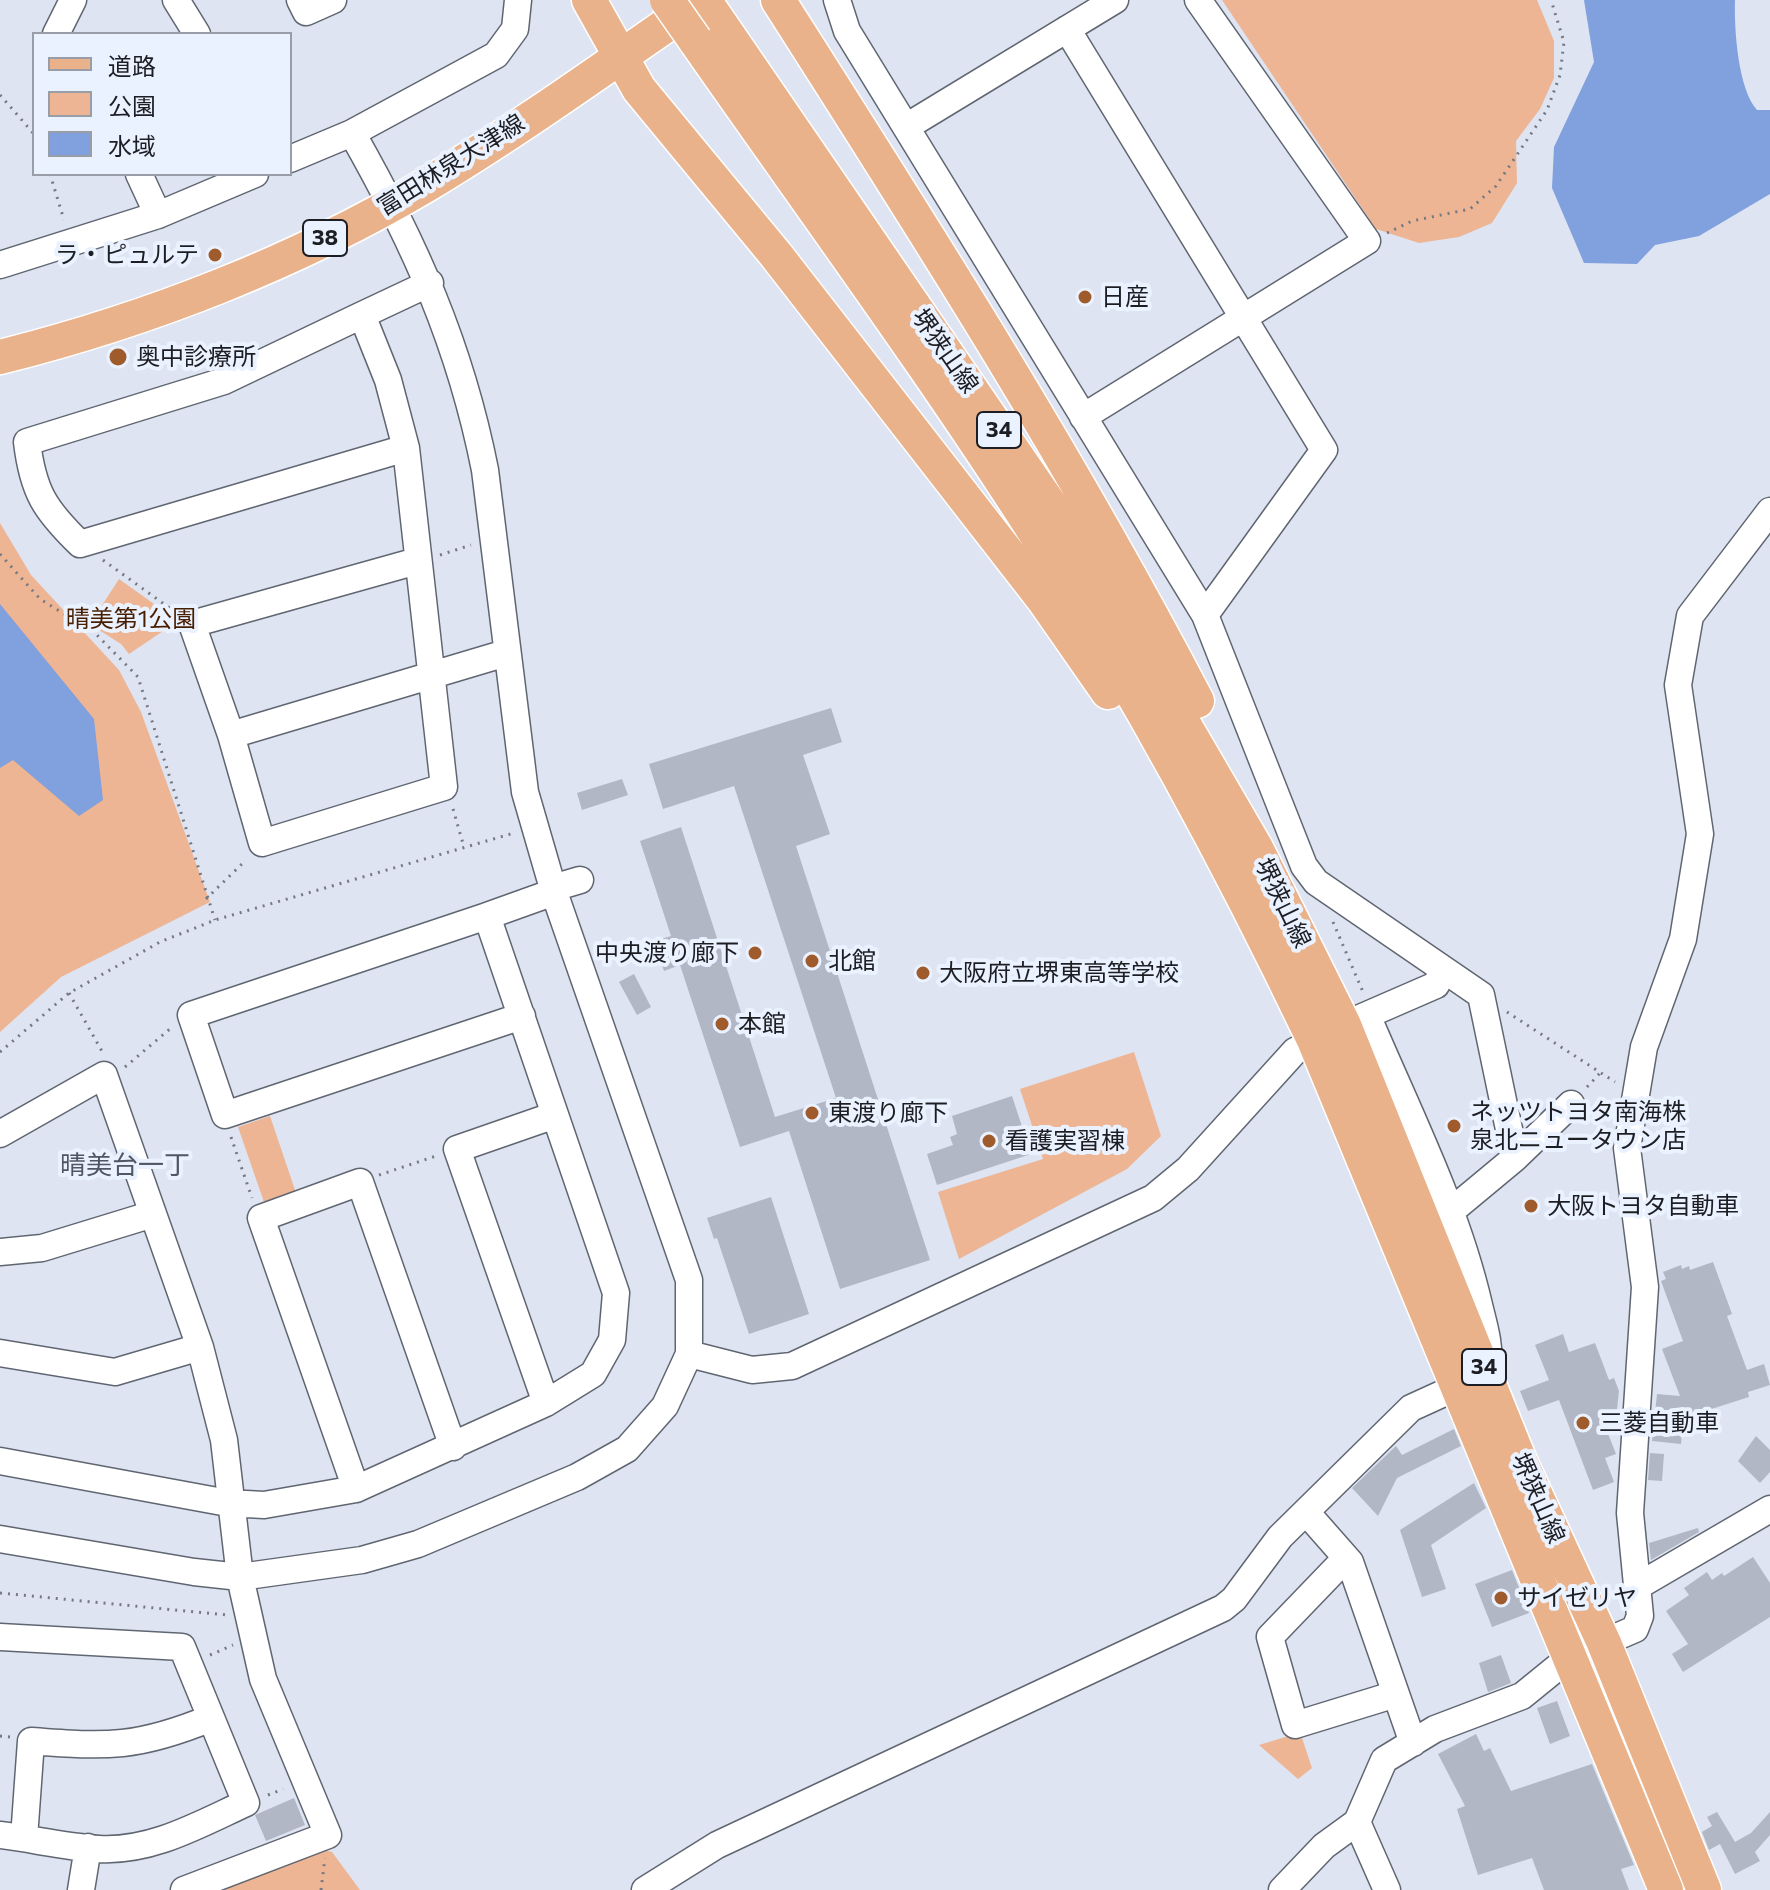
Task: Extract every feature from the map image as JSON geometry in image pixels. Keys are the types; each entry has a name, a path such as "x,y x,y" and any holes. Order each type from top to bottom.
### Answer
{"main road":[{"path":"589,0 639,89 776,255 1044,600 1222,857"},
{"name":"堺狭山線","path":"667,0 705,16 1090,563 1256,848 1359,1014 1472,1380 1570,1657 1658,1883"},
{"path":"778,0 935,246 1135,584 1236,776 1256,848"},
{"name":"富田林泉大津線","path":"0,357 184,299 280,259 428,184 619,57 705,16"},
{"name":"堺狭山線","path":"705,16 1037,535 1156,735 1254,912 1472,1380 1520,1461 1604,1643 1704,1890"}],"street":[{"path":"57,32 73,0"},
{"path":"176,0 196,32"},
{"path":"300,0 306,12 333,0"},
{"path":"292,158 352,133 496,55 515,29 518,0"},
{"path":"837,0 847,31 1205,615 1304,866 1316,882 1481,995 1515,1158"},
{"path":"906,127 1115,0"},
{"path":"1083,417 1367,241 1198,0"},
{"path":"1067,29 1246,316 1324,450 1205,615"},
{"path":"0,1539 240,1577 362,1560 418,1544 577,1477 627,1449 665,1406 689,1354 689,1280 554,890 523,781 475,419 458,358 430,283 392,204 352,133"},
{"path":"140,176 158,215"},
{"path":"0,265 158,215 250,176"},
{"path":"406,448 80,544 49,514 31,478 27,442 224,381 430,283"},
{"path":"362,315 388,380 406,448 444,787 262,843 231,735 192,624 417,561"},
{"path":"1282,1890 1324,1846 1357,1822 1384,1760 1435,1729 1522,1696 1570,1657 1635,1629 1640,1616 1630,1513 1645,1287 1627,1148 1644,1047 1683,939 1700,834 1678,685 1690,616 1770,511"},
{"path":"231,735 506,653"},
{"path":"522,1016 225,1115 191,1015 487,916 580,880"},
{"path":"0,1461 228,1503 264,1505 356,1489 546,1403 593,1374 612,1340 616,1293 487,916"},
{"path":"689,1354 752,1370 792,1366 1153,1198 1188,1169 1295,1051 1359,1014 1436,985 1443,970"},
{"path":"645,1890 717,1845 1223,1608 1234,1599 1280,1537 1411,1408 1472,1380 1490,1348 1472,1274 1450,1212 1359,1014"},
{"path":"0,1134 106,1079 200,1347 224,1440 228,1503 240,1577 263,1679 328,1835 184,1890"},
{"path":"1450,1212 1515,1158 1571,1104"},
{"path":"546,1403 457,1149 555,1115"},
{"path":"356,1489 261,1218 360,1182 453,1447"},
{"path":"0,1252 42,1248 153,1214"},
{"path":"0,1353 115,1372 200,1347"},
{"path":"1638,1586 1770,1509"},
{"path":"1306,1512 1346,1558 1413,1743"},
{"path":"1346,1558 1270,1637 1295,1725 1396,1694"},
{"path":"0,1637 182,1647 246,1803 169,1838 135,1846 88,1847 12,1836 31,1741 131,1745 163,1738 211,1718"},
{"path":"1357,1822 1387,1890"},
{"path":"81,1890 88,1847"}],"path":[{"path":"1367,241 1412,221 1470,209 1496,186 1547,110 1560,75 1564,42 1551,0"},
{"path":"0,95 32,132"},
{"path":"51,176 69,245"},
{"path":"417,561 493,539"},
{"path":"80,544 192,624"},
{"path":"0,554 40,599 95,633 138,677 215,920"},
{"path":"444,787 464,847"},
{"path":"0,1052 69,993 160,942 215,920 521,831"},
{"path":"206,899 262,843"},
{"path":"1333,922 1359,1014"},
{"path":"69,993 106,1058 106,1079"},
{"path":"1481,995 1636,1095"},
{"path":"106,1079 184,1017 191,1015"},
{"path":"225,1115 261,1218"},
{"path":"360,1182 457,1149"},
{"path":"0,1593 235,1615"},
{"path":"189,1665 240,1642"},
{"path":"321,1890 328,1835"}],"green space":[{"path":"1222,0 1537,0 1554,41 1554,78 1540,109 1516,141 1517,183 1492,223 1459,237 1419,243 1376,229"},
{"path":"0,523 31,575 119,670 141,712 210,902 61,977 0,1032"},
{"name":"晴美第1公園","path":"119,579 178,621 129,654 121,644 90,624"},
{"path":"1134,1052 1161,1136 1127,1169 959,1259 938,1192 1043,1159 1020,1089"},
{"path":"270,1116 296,1193 264,1202 238,1127"},
{"path":"1301,1735 1312,1768 1298,1779 1259,1745"},
{"path":"324,1850 332,1852 360,1890 221,1890"}],"water":[{"path":"1584,0 1735,0 1735,26 1745,88 1757,110 1770,110 1770,194 1699,236 1655,245 1637,264 1584,263 1552,188 1554,147 1594,62"},
{"path":"0,604 94,719 103,800 79,816 13,760 0,768"}],"building":[{"path":"831,708 842,742 803,755 830,834 796,846 930,1260 840,1289 789,1131 740,1147 680,965 664,971 654,941 671,936 640,841 681,827 775,1117 836,1098 734,786 663,809 649,764"},
{"path":"622,779 628,795 582,810 577,793"},
{"path":"634,974 651,1007 637,1015 619,982"},
{"name":"看護実習棟","path":"1012,1096 1031,1154 937,1185 927,1154 953,1145 950,1137 957,1134 952,1116"},
{"path":"771,1197 809,1314 749,1334 717,1238 714,1239 707,1218"},
{"path":"1713,1262 1732,1314 1727,1316 1747,1370 1764,1364 1770,1385 1748,1392 1749,1397 1683,1418 1681,1444 1652,1441 1657,1394 1680,1396 1662,1349 1683,1341 1661,1281 1666,1279 1663,1272 1681,1265 1682,1269 1689,1266 1690,1270"},
{"path":"1563,1334 1569,1352 1595,1343 1609,1380 1614,1378 1619,1391 1615,1428 1607,1431 1616,1454 1605,1458 1614,1482 1593,1490 1559,1400 1528,1411 1520,1391 1549,1380 1535,1345"},
{"path":"1454,1429 1461,1446 1397,1478 1378,1516 1352,1488 1396,1446 1402,1455"},
{"path":"1756,1436 1770,1450 1770,1472 1760,1483 1738,1461"},
{"path":"1650,1453 1664,1454 1662,1481 1648,1480"},
{"path":"1474,1483 1486,1508 1431,1545 1446,1589 1422,1597 1400,1530"},
{"path":"1698,1528 1699,1532 1651,1560 1649,1543"},
{"path":"1753,1557 1770,1583 1770,1617 1683,1672 1672,1654 1688,1644 1666,1611 1689,1595 1684,1588 1707,1572 1712,1580"},
{"path":"1512,1570 1529,1613 1492,1627 1475,1584"},
{"path":"1501,1655 1511,1683 1488,1692 1479,1663"},
{"path":"1557,1701 1570,1736 1550,1744 1537,1708"},
{"path":"1476,1734 1484,1751 1490,1748 1511,1791 1592,1764 1634,1865 1621,1869 1629,1890 1544,1890 1532,1858 1478,1875 1457,1809 1465,1806 1438,1754"},
{"path":"294,1798 305,1825 266,1841 255,1815"},
{"path":"1717,1812 1735,1842 1751,1833 1770,1812 1770,1835 1755,1852 1760,1861 1735,1874 1720,1844 1709,1850 1702,1832 1712,1826 1707,1817"}],"place":[{"name":"ラ・ピュルテ","path":"215,255"},
{"name":"日産","path":"1085,297"},
{"name":"奥中診療所","path":"118,357"},
{"name":"中央渡り廊下","path":"755,953"},
{"name":"北館","path":"812,961"},
{"name":"大阪府立堺東高等学校","path":"923,973"},
{"name":"本館","path":"722,1024"},
{"name":"東渡り廊下","path":"812,1113"},
{"name":"ネッツトヨタ南海株 泉北ニュータウン店","path":"1454,1126"},
{"name":"看護実習棟","path":"989,1141"},
{"name":"大阪トヨタ自動車","path":"1531,1206"},
{"name":"三菱自動車","path":"1583,1423"},
{"name":"サイゼリヤ","path":"1501,1598"}],"district":[{"name":"晴美台一丁","path":"125,1165"}]}
